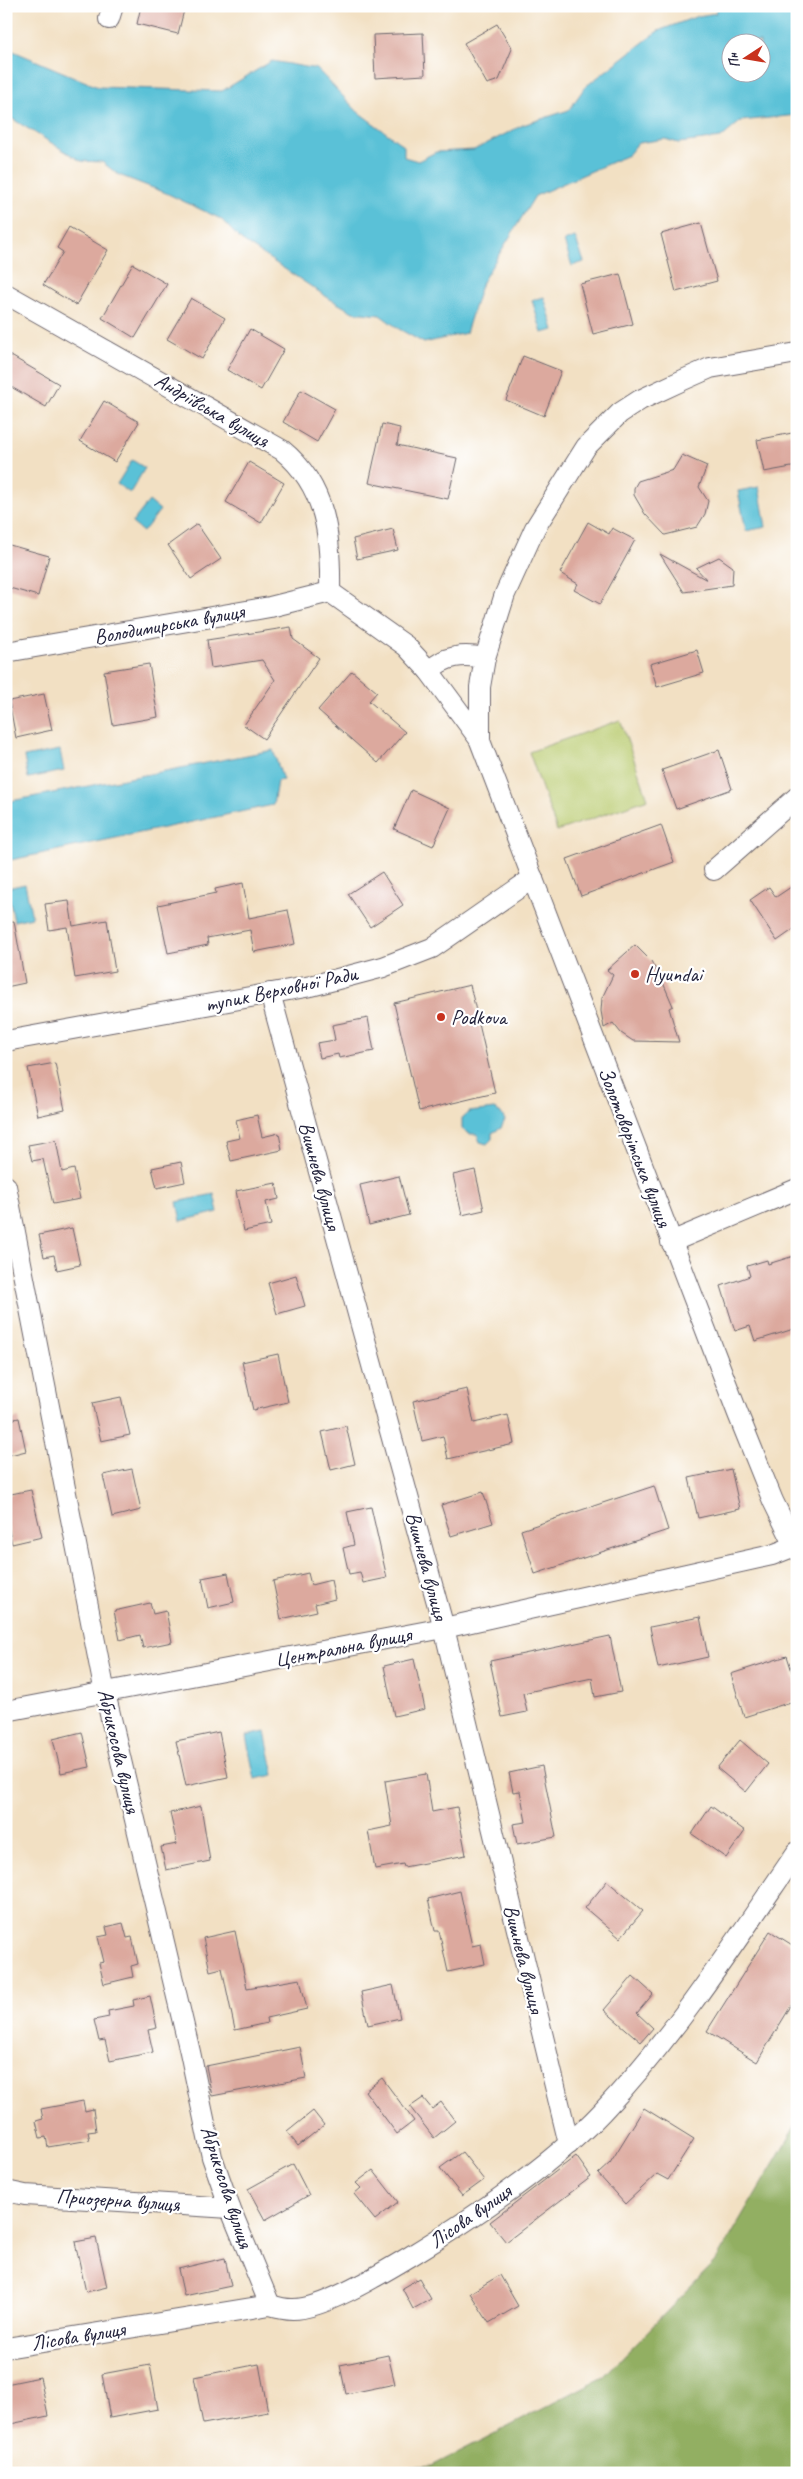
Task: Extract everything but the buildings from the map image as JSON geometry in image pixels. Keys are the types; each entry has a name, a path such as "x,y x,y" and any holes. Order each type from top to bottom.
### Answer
{"street":[{"name":"Андріївська вулиця","path":"6,294 274,445 296,461 316,490 330,554 330,592"},
{"name":"Золотоворітська вулиця","path":"480,741 479,705 485,658 505,594 535,528 576,460 609,423 640,400 710,368 797,353"},
{"name":"Володимирська вулиця","path":"6,652 270,607 330,592"},
{"name":"Золотоворітська вулиця","path":"330,592 399,640 429,671 480,741 752,1451 796,1548"},
{"path":"429,671 438,663 450,657 468,655 485,658"},
{"path":"714,870 797,798"},
{"name":"тупик Верховної Ради","path":"6,1041 311,986 383,967 432,948 532,878"},
{"name":"Вишнева вулиця","path":"270,993 444,1628 568,2144"},
{"name":"Абрикосова вулиця","path":"6,1186 105,1693 190,2052 212,2157 230,2208 270,2305"},
{"path":"671,1242 797,1189"},
{"name":"Центральна вулиця","path":"6,1711 444,1628 772,1555 796,1548"},
{"name":"Лісова вулиця","path":"6,2348 270,2305 292,2309 313,2306 389,2269 488,2206 568,2144 601,2113 641,2067 704,1985 797,1852"},
{"name":"Приозерна вулиця","path":"6,2191 25,2195 230,2208"}],"green space":[{"path":"620,720 648,799 557,831 529,752"},
{"path":"797,2123 797,2473 350,2473 432,2466 603,2377 716,2261"}],"water":[{"path":"715,6 797,6 797,115 741,121 721,138 678,143 665,139 638,143 628,155 535,196 482,282 466,333 424,343 399,329 380,315 353,312 330,299 241,240 221,219 166,193 119,175 102,162 81,161 6,115 6,48 98,87 222,91 272,61 317,69 358,112 404,146 404,157 418,161 436,152 474,150 523,125 569,110 585,87 658,31 698,16 716,13"},
{"path":"575,237 584,262 572,266 564,241"},
{"path":"544,297 554,330 542,333 532,300"},
{"path":"132,460 145,468 130,493 117,484"},
{"path":"759,487 766,527 746,531 738,491"},
{"path":"149,501 160,510 143,532 132,523"},
{"path":"60,750 64,771 28,778 24,757"},
{"path":"273,750 283,780 277,781 273,805 6,861 6,802"},
{"path":"25,884 32,917 14,921 7,888"},
{"path":"494,1109 501,1113 505,1120 501,1128 492,1133 492,1139 487,1144 480,1142 477,1134 469,1134 462,1129 462,1118 469,1112"},
{"path":"214,1194 218,1212 181,1221 177,1202"},
{"path":"265,1732 274,1775 255,1779 246,1736"}],"place":[{"name":"Hyundai","path":"635,974"},
{"name":"Podkova","path":"441,1017"}]}
